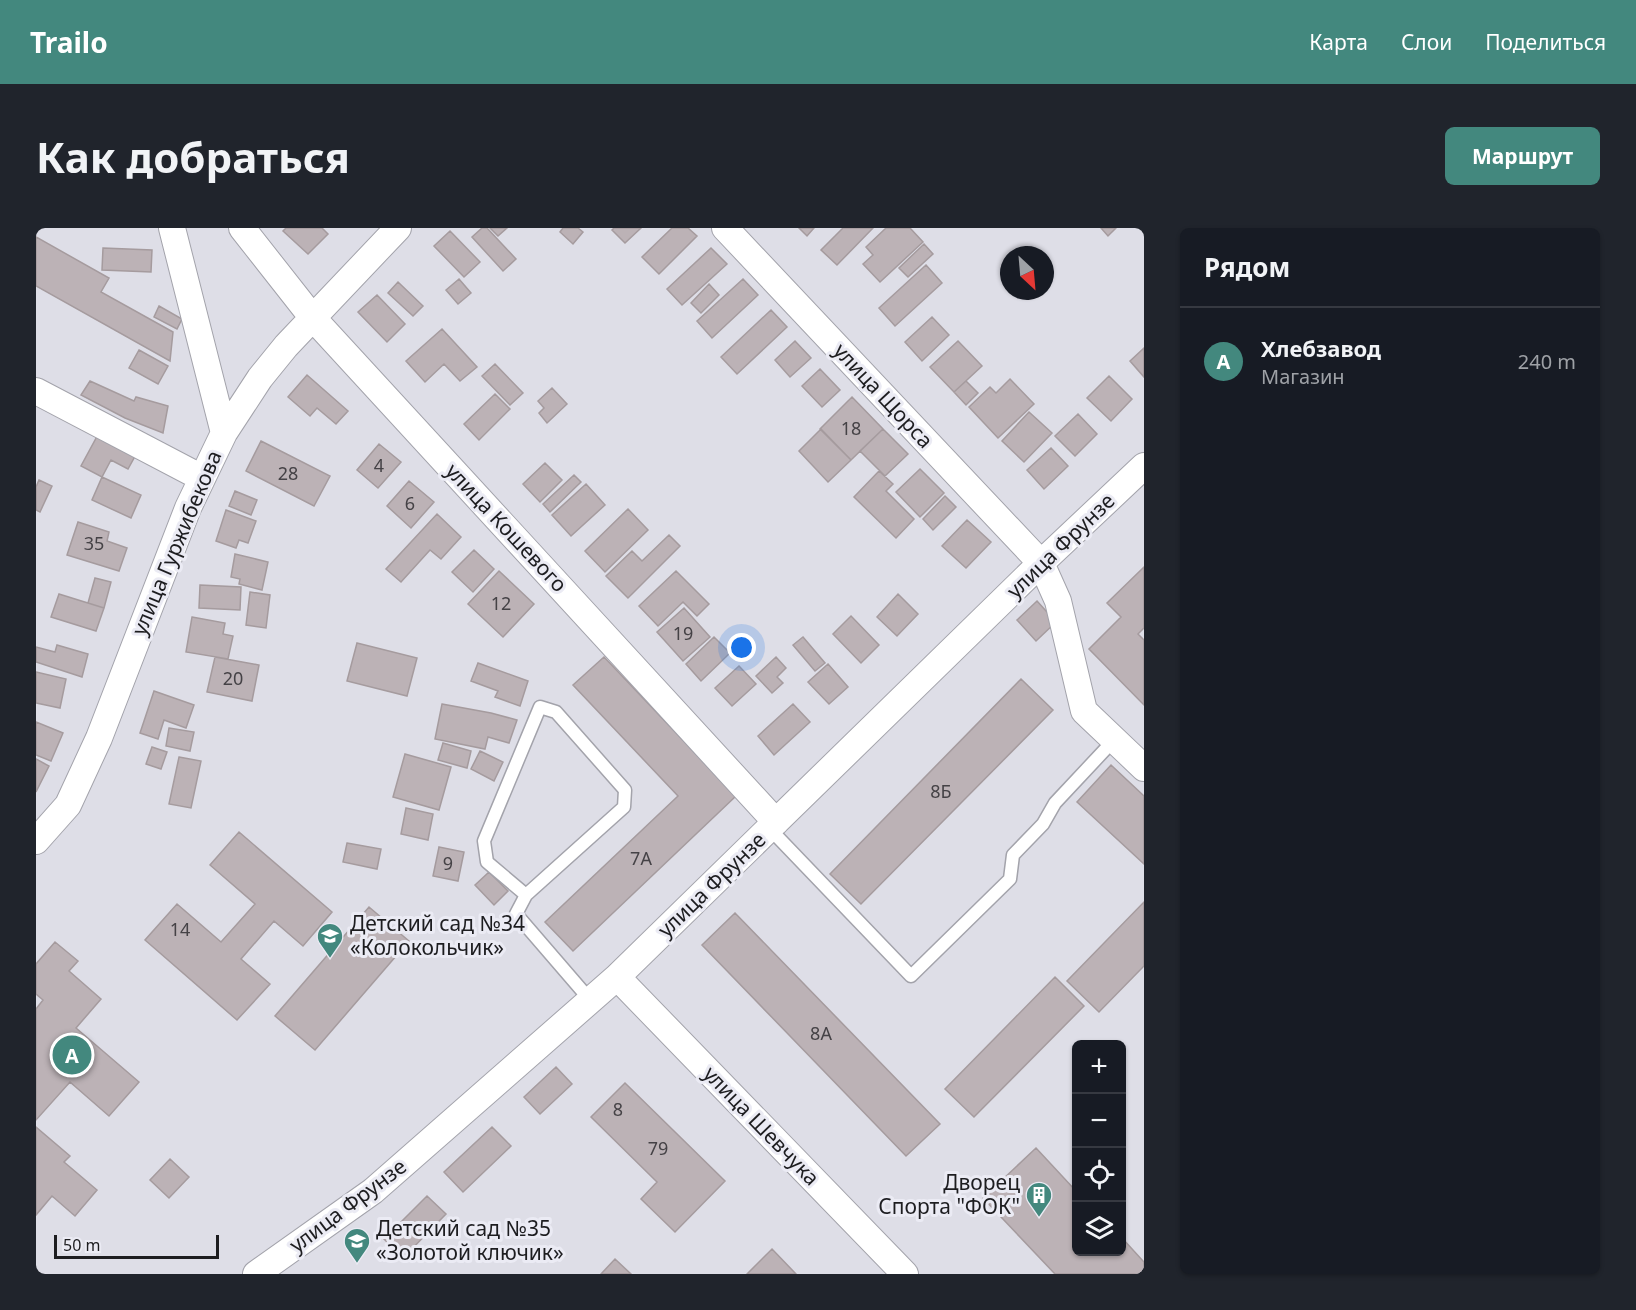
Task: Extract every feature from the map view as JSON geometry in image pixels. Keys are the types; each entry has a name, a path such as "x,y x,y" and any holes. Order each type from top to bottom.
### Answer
{"street":[{"name":"улица Гуржибекова","path":"36,841 68,805 99,738 188,508 224,433 172,228"},
{"name":"улица Кошевого","path":"242,228 312,317 773,826"},
{"path":"224,433 260,378 312,317 398,228"},
{"name":"улица Щорса","path":"725,228 1041,563 1058,601 1084,711 1144,768"},
{"path":"36,391 202,478"},
{"name":"улица Фрунзе","path":"256,1274 373,1191 591,1001 1041,563 1144,466"},
{"name":"улица Шевчука","path":"617,977 905,1274"}],"lane":[{"path":"526,895 487,862 484,841 540,707 556,712 625,790 624,807 526,895 516,914 591,1001"},
{"path":"773,826 911,976 1010,879 1013,855 1043,824 1055,803 1114,740"}],"building":[{"path":"286,228 322,228 328,234 308,254 283,231"},
{"path":"482,228 487,228 516,259 503,271 472,237"},
{"path":"490,228 507,228 498,236"},
{"path":"563,228 578,228 583,232 573,244 560,232"},
{"path":"614,228 641,228 625,243 612,230"},
{"path":"672,228 688,228 697,236 659,274 642,257"},
{"path":"799,228 814,228 807,236"},
{"path":"843,228 873,228 837,265 821,250"},
{"path":"886,228 910,228 923,242 880,282 863,264 873,255 866,247"},
{"path":"1101,228 1116,228 1108,236"},
{"path":"450,231 480,262 464,277 434,246"},
{"path":"36,237 109,278 101,292 173,332 170,361 36,286"},
{"path":"924,244 933,254 908,277 899,268"},
{"path":"103,248 152,250 151,272 102,270"},
{"path":"711,248 727,264 682,305 667,289"},
{"path":"926,265 942,283 895,326 879,308"},
{"path":"459,279 471,293 458,304 446,290"},
{"path":"743,279 758,295 712,338 697,321"},
{"path":"398,282 423,306 413,316 388,293"},
{"path":"709,284 719,295 701,313 691,303"},
{"path":"377,295 405,324 387,342 358,312"},
{"path":"159,306 182,319 177,329 154,317"},
{"path":"771,310 787,327 737,374 721,357"},
{"path":"932,317 949,335 922,361 905,342"},
{"path":"442,329 477,367 460,381 444,364 425,382 406,361"},
{"path":"795,341 811,358 790,377 775,360"},
{"path":"958,341 982,366 954,392 930,367"},
{"path":"1144,348 1144,377 1130,361"},
{"path":"139,350 168,366 158,384 129,368"},
{"path":"495,364 523,393 510,405 482,376"},
{"path":"820,369 840,390 822,407 802,386"},
{"path":"307,375 348,411 336,424 317,408 310,416 288,397"},
{"path":"1109,376 1132,399 1111,421 1087,398"},
{"path":"1010,379 1034,404 998,438 969,407 990,387 996,393"},
{"path":"90,381 134,401 136,397 168,406 163,433 125,418 81,395"},
{"path":"966,381 978,393 966,405 954,392"},
{"path":"552,388 567,404 547,423 539,413 544,408 538,401"},
{"path":"495,394 510,409 479,440 464,424"},
{"path":"852,397 883,429 851,460 820,429"},
{"path":"1029,412 1052,433 1024,462 1002,441"},
{"path":"1078,414 1097,434 1075,456 1055,436"},
{"path":"101,429 139,449 128,469 111,460 102,477 81,466"},
{"path":"821,429 851,460 828,482 799,451"},
{"path":"883,429 908,454 885,476 860,451"},
{"path":"261,441 330,476 314,506 246,471"},
{"path":"379,444 401,462 378,488 357,470"},
{"path":"1051,448 1068,466 1044,489 1027,470"},
{"path":"545,463 562,480 540,502 523,484"},
{"path":"920,469 944,493 920,517 896,492"},
{"path":"879,471 893,484 886,491 914,519 896,538 854,497"},
{"path":"574,475 581,482 550,512 543,504"},
{"path":"102,477 141,495 131,518 92,500"},
{"path":"39,480 52,486 40,512 36,510 36,487"},
{"path":"409,481 434,502 411,528 387,506"},
{"path":"586,484 605,505 571,536 552,515"},
{"path":"235,491 257,500 251,515 229,506"},
{"path":"945,496 956,507 933,530 923,519"},
{"path":"628,509 648,530 605,572 585,551"},
{"path":"226,510 256,521 248,543 239,540 236,548 216,541"},
{"path":"437,514 461,537 441,559 430,550 401,582 386,569"},
{"path":"967,520 991,542 966,568 942,546"},
{"path":"78,522 109,532 107,541 127,548 119,571 67,555"},
{"path":"669,535 680,546 628,598 606,576 632,551 642,561"},
{"path":"474,550 494,569 473,592 452,572"},
{"path":"235,554 268,562 262,590 239,584 240,579 231,577"},
{"path":"1144,567 1144,628 1138,634 1144,640 1144,705 1089,649 1121,617 1107,603"},
{"path":"499,571 534,604 503,637 468,604"},
{"path":"676,571 709,604 697,616 683,602 658,626 639,606"},
{"path":"95,578 111,582 104,608 88,603"},
{"path":"200,585 241,587 240,610 199,608"},
{"path":"250,592 270,595 266,628 246,625"},
{"path":"59,594 104,608 96,631 51,617"},
{"path":"898,594 918,614 897,636 877,617"},
{"path":"1037,601 1056,622 1036,641 1017,620"},
{"path":"684,608 710,637 683,661 657,632"},
{"path":"851,616 879,645 861,663 833,634"},
{"path":"192,617 225,623 223,634 233,636 228,659 186,652"},
{"path":"714,637 730,653 701,681 686,664"},
{"path":"803,637 825,663 815,671 793,645"},
{"path":"357,643 417,658 407,696 347,681"},
{"path":"57,645 88,654 82,677 36,662 36,647 55,652"},
{"path":"215,657 259,665 252,701 207,692"},
{"path":"604,657 736,796 573,951 545,922 678,796 573,685"},
{"path":"776,657 786,668 777,677 783,683 772,693 756,676"},
{"path":"478,663 528,681 520,706 495,697 498,691 471,681"},
{"path":"828,664 848,687 829,704 808,682"},
{"path":"739,666 756,684 732,706 715,688"},
{"path":"36,672 66,679 60,708 36,703"},
{"path":"1021,679 1053,710 861,904 830,874"},
{"path":"154,691 194,705 186,728 164,720 158,739 140,733"},
{"path":"442,704 517,720 509,743 488,737 485,749 435,739"},
{"path":"793,704 810,722 774,755 758,736"},
{"path":"36,722 63,733 51,761 36,755"},
{"path":"169,728 194,732 190,751 166,746"},
{"path":"443,743 471,751 467,768 438,760"},
{"path":"152,747 167,752 161,769 146,764"},
{"path":"480,751 503,762 494,781 471,769"},
{"path":"405,754 451,767 439,810 393,797"},
{"path":"179,757 201,761 191,808 169,804"},
{"path":"36,759 49,766 36,792"},
{"path":"1111,765 1144,796 1144,864 1077,802"},
{"path":"406,808 433,814 428,840 401,834"},
{"path":"239,832 332,912 303,946 274,921 241,959 270,984 237,1020 145,940 177,904 221,942 255,904 210,865"},
{"path":"347,843 381,849 377,869 343,862"},
{"path":"439,847 464,852 458,881 433,876"},
{"path":"489,872 508,891 494,905 475,885"},
{"path":"1144,902 1144,966 1099,1012 1067,981"},
{"path":"369,907 409,941 315,1050 275,1016"},
{"path":"735,913 940,1124 906,1156 702,945"},
{"path":"55,942 78,961 69,971 101,999 76,1028 139,1082 109,1116 70,1082 36,1120 36,1009 43,1000 36,994 36,964"},
{"path":"1055,977 1084,1006 974,1117 945,1089"},
{"path":"556,1067 572,1084 540,1114 524,1097"},
{"path":"625,1083 725,1181 675,1232 641,1199 657,1182 591,1117"},
{"path":"36,1127 70,1156 64,1162 97,1190 75,1216 52,1196 36,1215"},
{"path":"492,1127 511,1146 463,1192 444,1172"},
{"name":"Дворец Спорта \"ФОК\"","path":"1036,1148 1072,1187 1072,1256 1126,1256 1126,1242 1144,1262 1144,1274 1055,1274 983,1198"},
{"path":"170,1159 189,1177 169,1198 150,1180"},
{"path":"427,1196 446,1214 403,1258 384,1239"},
{"path":"772,1249 796,1274 747,1274"},
{"path":"615,1259 631,1274 601,1274"}],"place":[{"name":"Детский сад №34 «Колокольчик»","path":"330,959"},
{"name":"Хлебзавод","path":"72,1055"},
{"name":"Дворец Спорта \"ФОК\"","path":"1039,1218"},
{"name":"Детский сад №35 «Золотой ключик»","path":"357,1264"}]}
